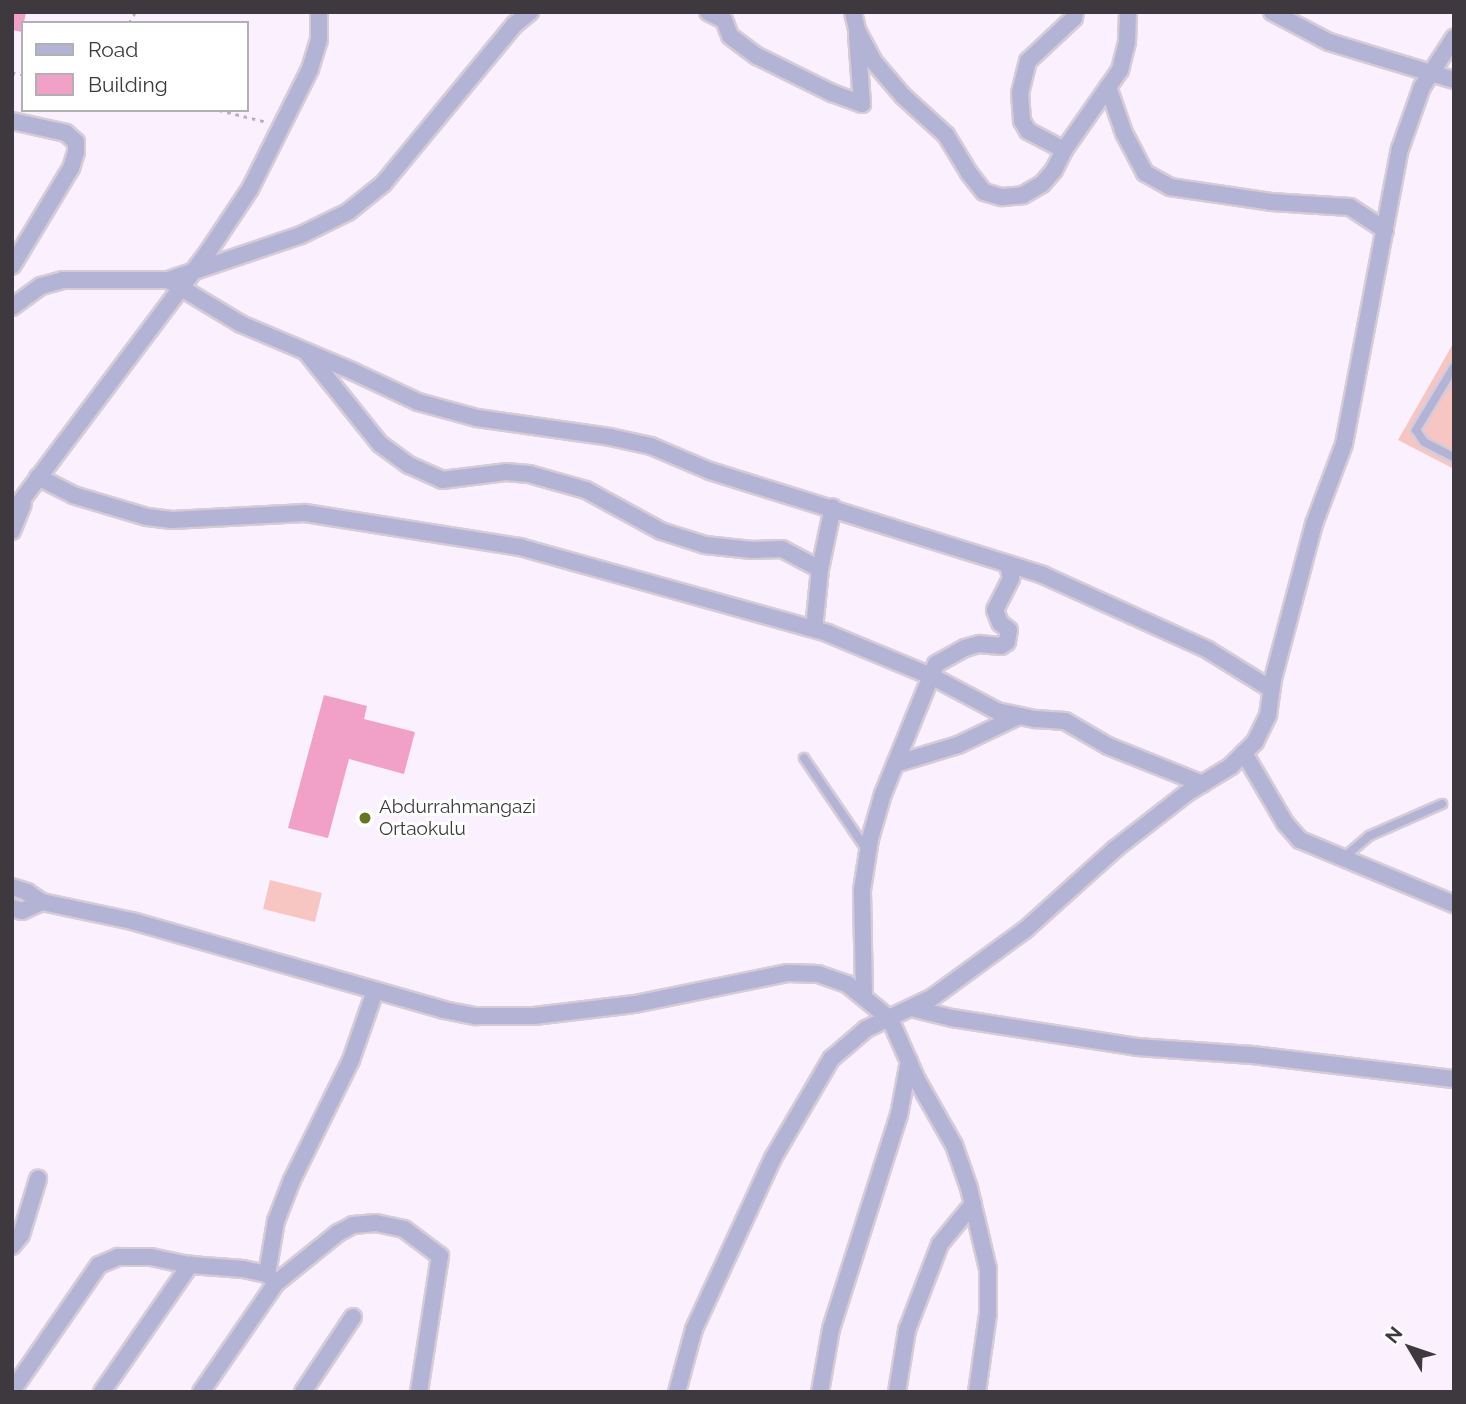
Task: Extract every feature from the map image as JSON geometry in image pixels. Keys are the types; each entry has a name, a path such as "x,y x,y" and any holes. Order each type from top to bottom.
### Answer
{"street":[{"path":"193,272 250,189 279,125 310,69 320,39 319,12"},
{"path":"12,513 174,284 193,272 301,235 348,212 383,184 514,25 530,12"},
{"path":"708,12 724,20 730,36 757,56 832,93 862,104 857,30 853,12"},
{"path":"1063,150 1028,131 1022,121 1020,93 1028,61 1074,18 1075,12"},
{"path":"857,30 874,62 903,96 946,135 984,192 1002,197 1023,195 1042,184 1120,70 1127,41 1128,12"},
{"path":"1272,12 1329,41 1454,80"},
{"path":"677,1392 694,1329 780,1147 831,1059 866,1029 933,997 1025,930 1115,849 1203,783 1231,766 1255,742 1268,715 1271,689 1314,524 1344,444 1400,149 1422,87 1454,38"},
{"path":"1108,87 1124,133 1144,173 1170,187 1221,197 1350,207 1385,230"},
{"path":"12,121 66,133 76,142 71,168 12,266"},
{"path":"12,307 41,286 64,280 174,284 241,324 418,402 477,418 610,437 651,446 710,471 833,507 1043,575 1208,650 1271,689"},
{"path":"306,351 380,444 409,465 442,480 506,472 529,474 586,490 661,531 705,545 752,550 782,549 820,569"},
{"path":"12,531 34,483"},
{"path":"34,483 147,517 172,520 305,513 520,547 814,629 931,676 997,711 1065,721 1108,746 1203,783"},
{"path":"814,629 820,569 833,507"},
{"path":"864,996 860,918 867,852 895,764 936,664 951,653 979,644 1001,646 1007,642 1009,629 1000,623 995,610 1011,579 1008,565"},
{"path":"895,764 958,745 1019,716"},
{"path":"1244,753 1294,834 1307,845 1454,904"},
{"path":"12,887 27,892 42,902 132,921 444,1010 494,1018 635,1004 788,973 833,978 864,996 890,1019 954,1145 973,1204 988,1269 988,1314 976,1392"},
{"path":"12,908 22,911 42,902"},
{"path":"271,1279 276,1221 292,1180 351,1060 375,991"},
{"path":"911,1008 952,1018 1137,1047 1252,1055 1450,1075"},
{"path":"820,1392 831,1329 899,1115 909,1061"},
{"path":"12,1247 21,1235 38,1179"},
{"path":"897,1392 906,1329 940,1244 973,1204"},
{"path":"201,1392 271,1279 353,1225 376,1223 404,1228 440,1256 419,1392"},
{"path":"12,1391 99,1265 118,1257 151,1257 190,1265 203,1264 271,1279"},
{"path":"102,1392 190,1265"},
{"path":"303,1392 353,1317"}],"lane":[{"path":"1454,367 1416,430 1424,442 1454,457"},
{"path":"804,758 867,852"},
{"path":"1343,858 1369,836 1442,804"}],"path":[{"path":"227,112 279,125"}],"shaded area":[{"path":"1454,342 1454,469 1398,440"},
{"path":"270,880 322,893 315,922 263,909"}],"building":[{"path":"12,12 26,12 24,21 21,21 21,32 12,30"},
{"path":"324,695 367,706 364,719 415,732 404,774 349,759 328,838 288,828"}],"place":[{"name":"Abdurrahmangazi Ortaokulu","path":"365,818"}]}
